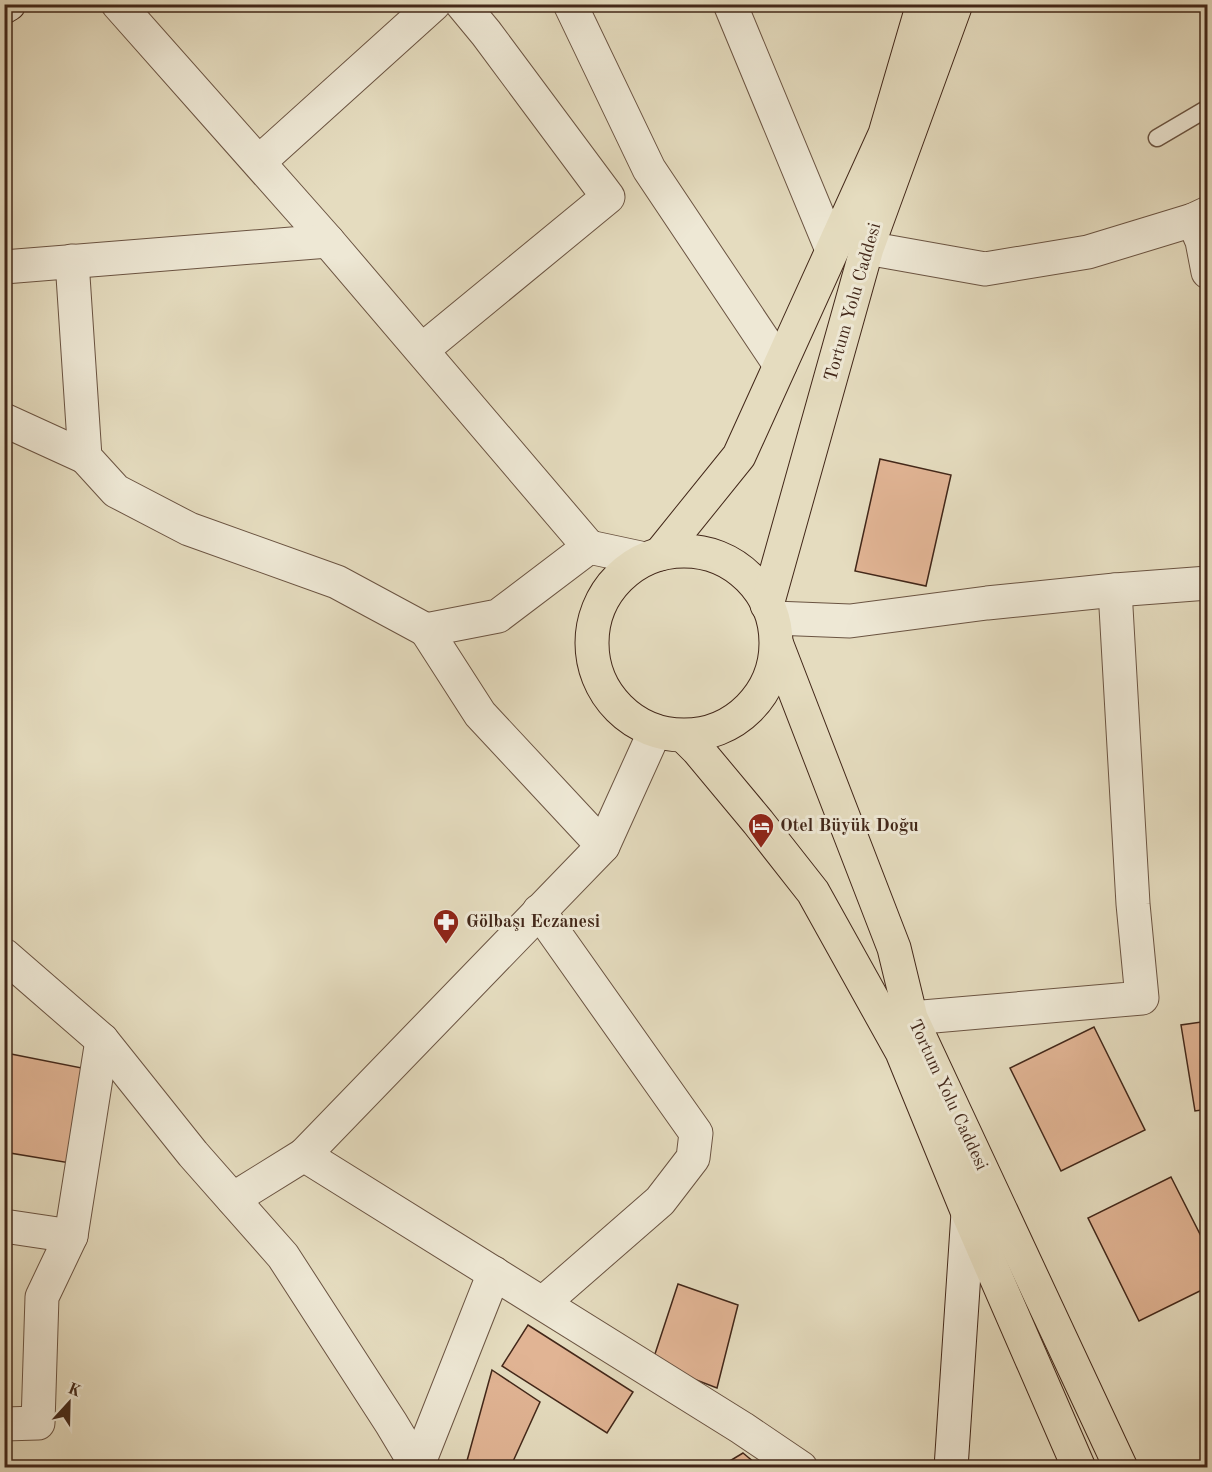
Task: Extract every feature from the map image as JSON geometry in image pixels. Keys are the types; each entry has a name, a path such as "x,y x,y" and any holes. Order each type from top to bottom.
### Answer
{"highway":[{"name":"Tortum Yolu Caddesi","path":"653,557 739,456 885,134 922,4"},
{"name":"Tortum Yolu Caddesi","path":"669,734 712,732 738,719 759,699 772,673 773,622 867,248 956,4"},
{"name":"Tortum Yolu Caddesi","path":"1079,1467 968,1213 902,1052 813,892 698,750 669,734 629,718 609,697 595,672 591,643 595,617 606,593 623,573 653,557 671,551 698,551 723,559 745,574 763,594 894,948 911,1018 1121,1467"}],"street":[{"path":"4,7 9,4"},
{"path":"118,4 328,241 589,547 653,557"},
{"path":"259,162 434,4"},
{"path":"462,4 608,197"},
{"path":"570,4 650,169 780,365"},
{"path":"730,4 832,250"},
{"path":"422,351 608,197 650,169"},
{"path":"867,248 985,269 1088,252 1200,216 1208,272"},
{"path":"4,267 328,241"},
{"path":"72,261 84,457"},
{"path":"4,420 84,457 116,491 179,524 337,582 426,630 480,714 603,846"},
{"path":"426,630 498,616 589,547"},
{"path":"773,622 850,621 987,603 1208,583"},
{"path":"911,1018 1142,999 1133,904 1114,590"},
{"path":"233,1199 304,1155 603,846 669,734"},
{"path":"539,911 696,1133 693,1158 660,1201 543,1304"},
{"path":"4,955 102,1040 193,1154 283,1256 418,1466"},
{"path":"4,1424 38,1423 42,1297 71,1236 102,1040"},
{"path":"304,1155 801,1467"},
{"path":"951,1467 968,1213"},
{"path":"4,1226 71,1236"},
{"path":"418,1466 495,1273"}],"lane":[{"path":"1156,138 1208,108"}],"building":[{"path":"880,459 951,475 926,586 855,571"},
{"path":"1208,1021 1208,1109 1195,1111 1181,1025"},
{"path":"1094,1027 1145,1130 1061,1171 1010,1068"},
{"path":"11,1054 87,1069 70,1163 4,1152 4,1088"},
{"path":"1171,1177 1208,1250 1208,1287 1139,1321 1088,1218"},
{"path":"678,1284 738,1305 717,1388 652,1363"},
{"path":"528,1325 633,1392 607,1433 502,1366"},
{"path":"492,1370 540,1402 510,1468 465,1468"},
{"path":"743,1453 761,1468 718,1468"}],"place":[{"name":"Otel Büyük Doğu","path":"761,849"},
{"name":"Gölbaşı Eczanesi","path":"446,945"}]}
